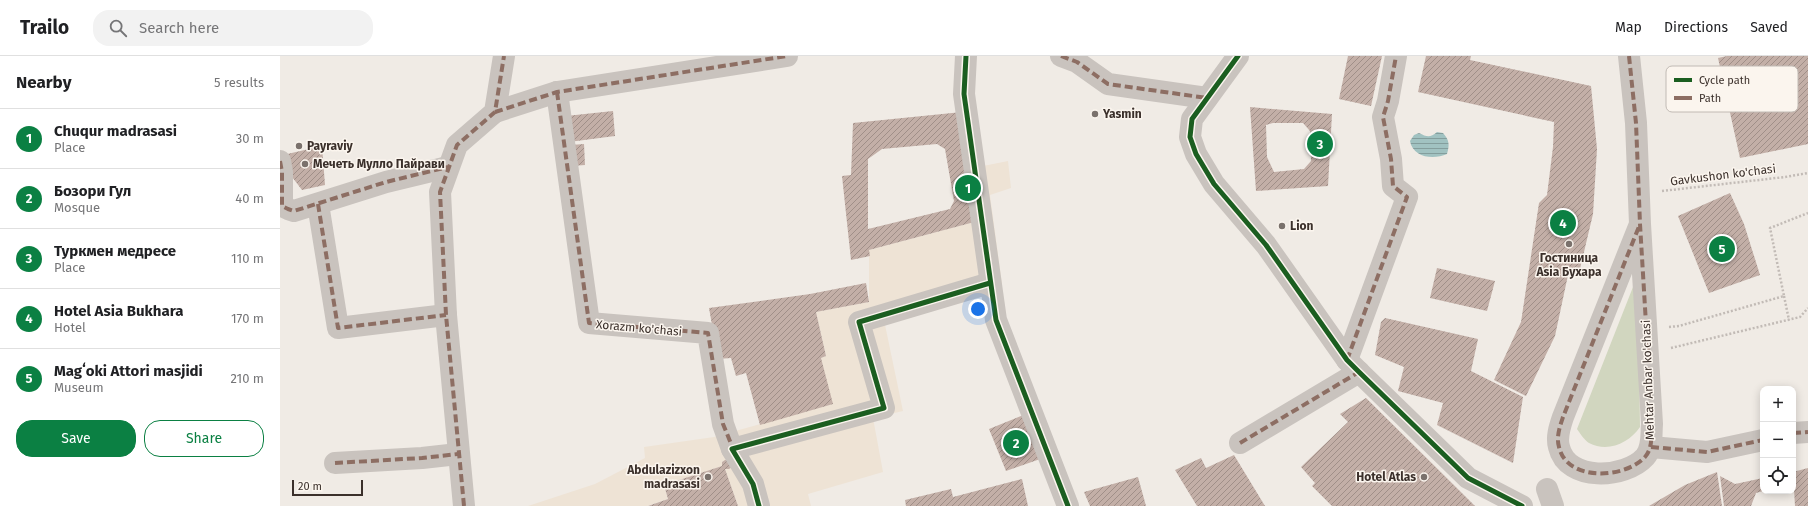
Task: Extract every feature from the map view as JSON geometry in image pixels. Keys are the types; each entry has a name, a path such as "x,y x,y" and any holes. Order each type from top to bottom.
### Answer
{"street":[{"path":"495,112 504,56"},
{"path":"464,506 446,316 440,192 457,145 495,112 557,92 788,56"},
{"path":"966,56 964,94 996,320 1068,506"},
{"path":"1238,56 1192,119 1190,137 1196,154 1214,184 1266,245 1353,366 1468,478 1522,506"},
{"path":"1240,443 1353,366 1407,197 1393,186 1391,159 1382,117 1388,100 1396,56"},
{"name":"Mehtar Anbar ko'chasi","path":"1630,56 1636,123 1640,224 1652,424 1651,447 1646,456 1626,469 1612,473 1585,472 1569,464 1559,448 1558,433 1566,409 1640,224"},
{"path":"1073,58 1108,84 1207,98"},
{"name":"Xorazm ko'chasi","path":"557,92 589,323 708,333 723,424 732,449"},
{"path":"281,169 282,206 294,211 386,182 448,167"},
{"path":"318,204 338,328 446,316"},
{"path":"759,506 753,484 732,449 884,408 859,322 990,283"},
{"path":"1796,433 1808,432"},
{"path":"1651,447 1707,452 1760,441"},
{"path":"335,463 422,458 458,454"}],"path":[{"path":"1789,320 1770,228 1808,213"},
{"path":"1679,326 1784,296"},
{"path":"1647,354 1800,317 1808,308"}],"green space":[{"path":"1633,287 1638,296 1640,427 1630,438 1618,445 1611,447 1596,446 1587,442 1577,429"}],"shaded area":[{"path":"1008,161 1011,188 990,195 1002,284 884,320 903,411 873,418 883,472 808,494 811,506 738,506 725,469 732,467 729,460 725,460 722,462 722,466 664,485 668,499 647,506 528,506 595,484 645,458 644,447 714,437 832,404 821,358 826,356 816,312 869,302 869,250 982,220 983,166"}],"water":[{"path":"1437,132 1443,133 1448,140 1449,145 1447,154 1436,157 1425,156 1415,151 1412,147 1410,141 1414,135 1419,133 1430,136"}],"building":[{"path":"1348,56 1382,56 1371,106 1339,99"},
{"path":"1426,56 1471,56 1470,60 1591,86 1597,149 1593,214 1579,273 1568,275 1555,336 1526,396 1494,380 1521,322 1539,203 1547,195 1553,147 1554,122 1418,92"},
{"path":"1727,56 1808,56 1808,144 1740,158 1730,112 1798,112 1798,66 1720,66 1718,58"},
{"path":"1250,107 1332,114 1328,186 1256,191","holes":["1273,123 1303,123 1310,131 1311,161 1304,169 1274,172 1267,157 1266,125"]},
{"path":"613,111 615,136 569,142 566,116"},
{"path":"972,111 982,220 869,250 870,256 851,260 842,176 851,175 853,123","holes":["937,144 945,149 954,201 950,209 868,229 868,159 882,149"]},
{"path":"584,144 585,165 572,166 571,145"},
{"name":"Мечеть Мулло Пайрави","path":"322,146 325,185 302,190 289,173 283,155"},
{"path":"1730,193 1744,224 1760,275 1709,293 1678,216"},
{"path":"1437,268 1495,281 1487,311 1430,298"},
{"path":"866,283 869,302 816,312 826,356 821,358 833,404 760,425 746,373 736,376 731,358 718,359 709,308 810,294"},
{"path":"1385,318 1478,339 1471,371 1523,397 1513,463 1437,425 1443,403 1398,391 1404,367 1375,355 1381,322"},
{"path":"1366,398 1475,506 1332,506 1312,486 1315,483 1301,467 1348,422 1340,414"},
{"path":"1026,414 1043,458 1006,471 989,429"},
{"path":"1234,455 1265,506 1197,506 1175,470 1201,458 1206,468"},
{"name":"Abdulazizxon madrasasi","path":"729,460 732,467 725,469 738,506 648,506 668,499 664,485 722,466 722,462"},
{"path":"1808,468 1808,506 1795,506 1796,471"},
{"path":"1717,472 1722,506 1649,506 1685,485"},
{"path":"1720,476 1735,484 1760,479 1760,492 1756,493 1751,506 1724,506"},
{"path":"1138,477 1146,506 1090,506 1084,492"},
{"path":"1022,479 1028,506 906,506 905,500 951,489 953,497"}],"marked path":[{"path":"464,506 446,315 440,192 457,145 495,112 504,56"},
{"path":"495,112 557,92 787,56"},
{"path":"1061,56 1077,62 1108,84 1207,98"},
{"path":"1347,360 1407,197 1393,186 1391,159 1383,117 1388,101 1396,56"},
{"path":"1629,56 1636,123 1640,224 1652,424 1651,441 1648,453 1645,457 1636,464 1624,470 1611,473 1584,471 1573,466 1564,458 1558,443 1559,432 1563,417 1640,224"},
{"path":"557,92 589,323 708,333 723,424 734,451"},
{"path":"280,161 282,172 282,206 294,211 386,182 448,167"},
{"path":"318,204 338,328 446,315"},
{"path":"1240,443 1359,372"},
{"path":"1796,433 1808,432"},
{"path":"1651,447 1707,452 1760,441"},
{"path":"335,463 422,458 458,454"}],"cycle path":[{"path":"966,56 964,94 996,320 1068,506"},
{"path":"1238,56 1192,119 1190,137 1196,154 1214,184 1266,245 1347,360 1468,478 1522,506"},
{"path":"759,506 753,484 732,449 884,408 859,322 990,283"}],"place":[{"name":"Yasmin","path":"1095,114"},
{"name":"Туркмен медресе","path":"1320,144"},
{"name":"Payraviy","path":"299,146"},
{"name":"Мечеть Мулло Пайрави","path":"305,164"},
{"name":"Chuqur madrasasi","path":"968,188"},
{"name":"Hotel Asia Bukhara","path":"1563,223"},
{"name":"Lion","path":"1282,226"},
{"name":"Гостиница Asia Бухара","path":"1569,244"},
{"name":"Magʻoki Attori masjidi","path":"1722,249"},
{"name":"Бозори Гул","path":"1016,443"},
{"name":"Abdulazizxon madrasasi","path":"708,477"},
{"name":"Hotel Atlas","path":"1424,477"}]}
